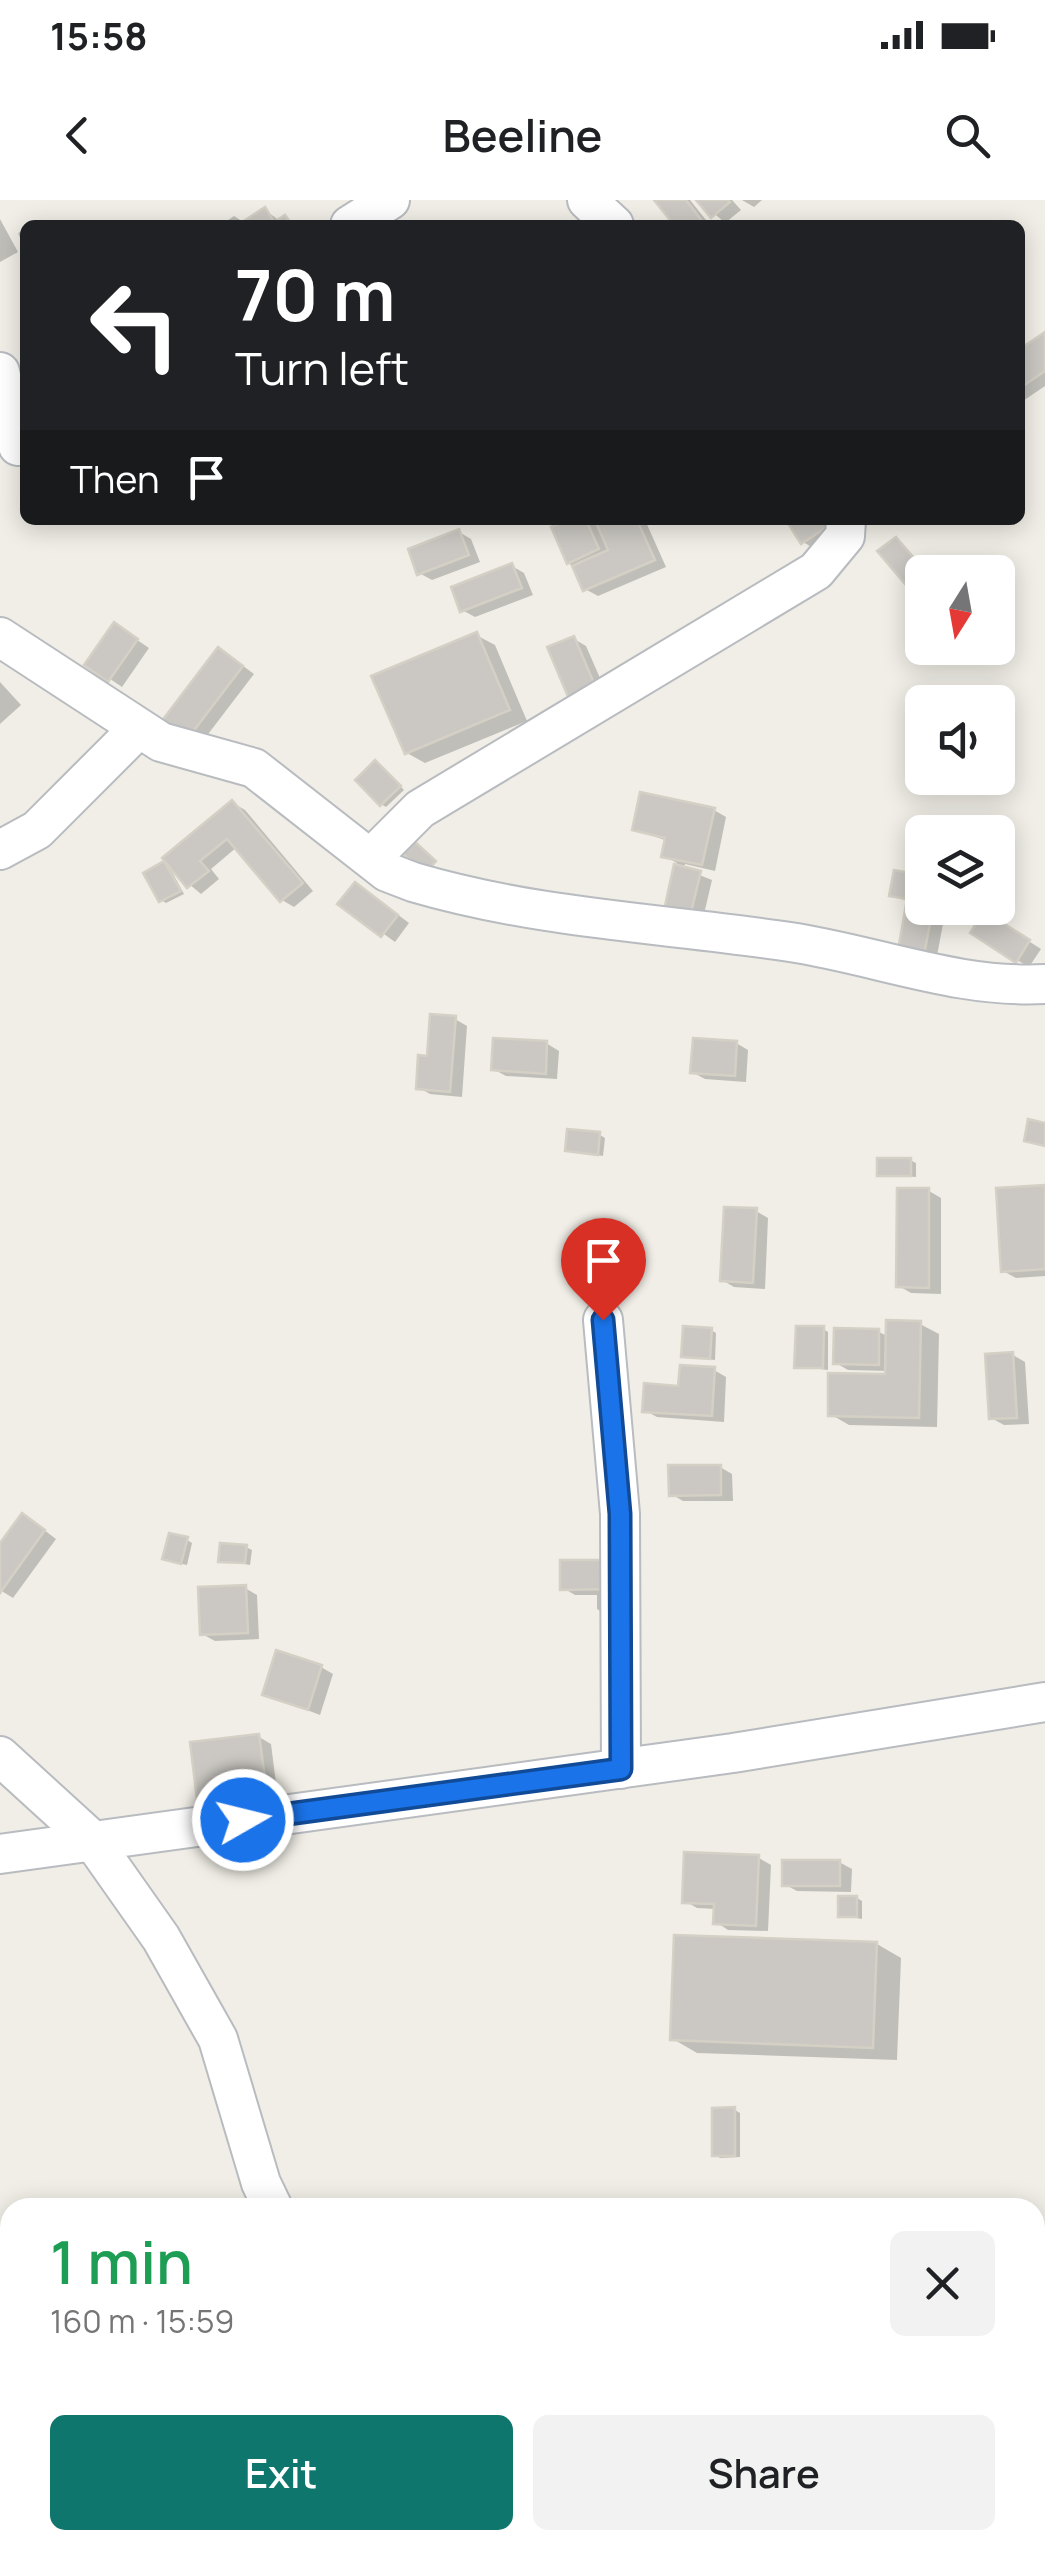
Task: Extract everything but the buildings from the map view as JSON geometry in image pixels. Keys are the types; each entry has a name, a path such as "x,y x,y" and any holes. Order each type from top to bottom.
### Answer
{"street":[{"path":"358,220 390,200"},
{"path":"586,200 608,220"},
{"path":"0,372 14,449"},
{"path":"370,858 420,809 816,571 845,536 846,525"},
{"path":"0,637 140,728 190,753 254,768 388,872 453,894 615,924 791,942 1002,986 1045,984"},
{"path":"0,850 38,830 140,728"},
{"path":"603,1320 620,1514 621,1769"},
{"path":"0,1854 621,1769 1045,1702"},
{"path":"0,1756 92,1840 161,1938 218,2039 269,2198"}],"route":[{"path":"243,1820 621,1769 620,1514 603,1320"}]}
